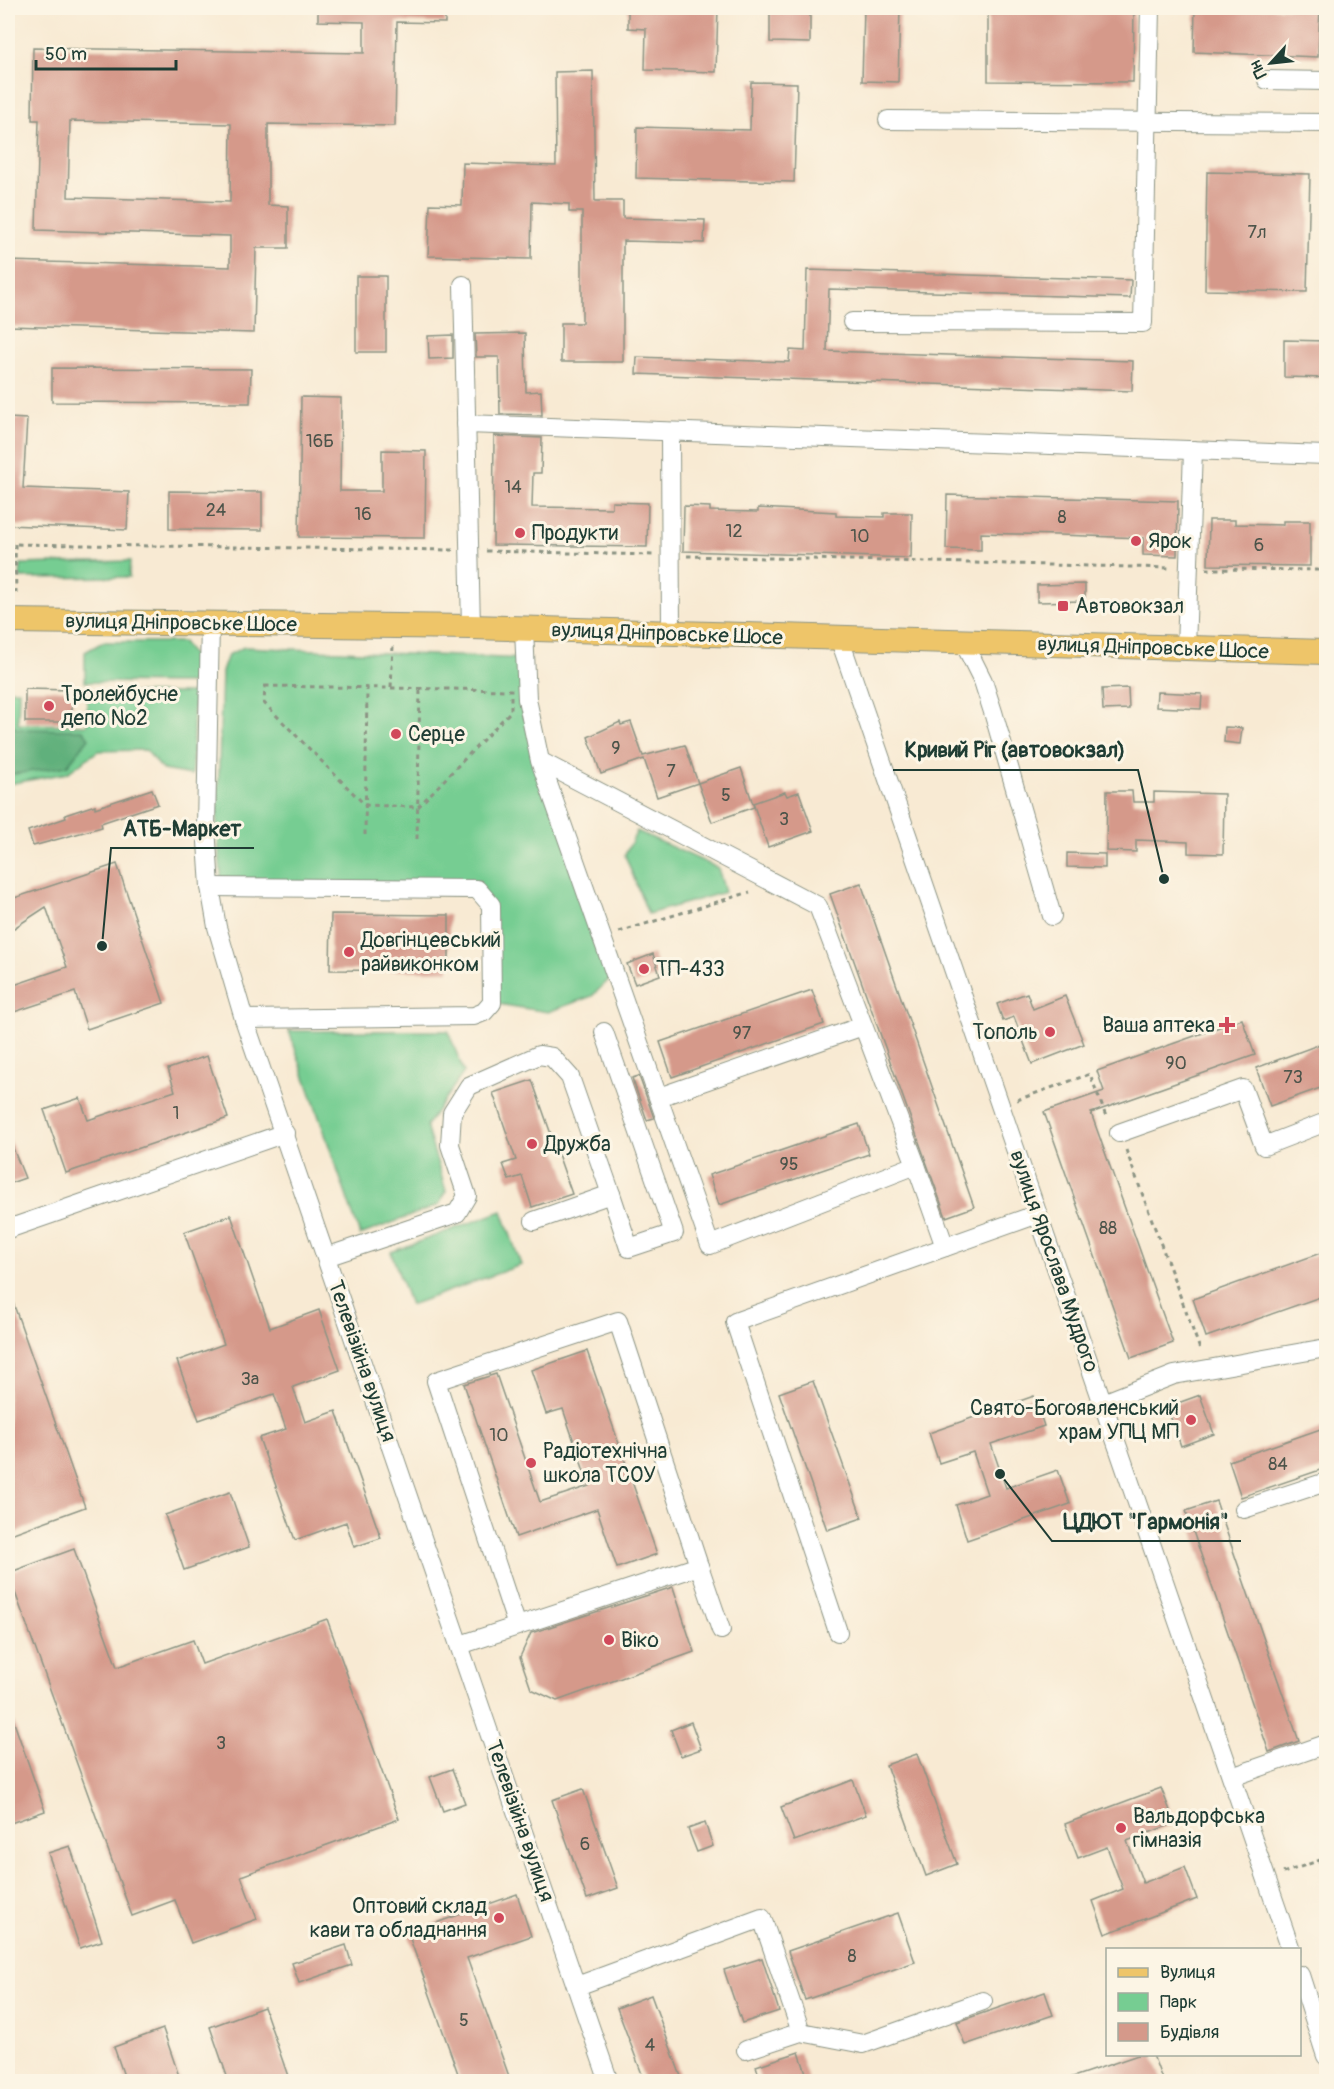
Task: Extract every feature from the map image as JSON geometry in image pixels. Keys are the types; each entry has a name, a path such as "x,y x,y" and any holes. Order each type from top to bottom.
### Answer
{"main road":[{"name":"вулиця Дніпровське Шосе","path":"8,621 471,627 840,640 1326,652"}],"street":[{"path":"852,322 1143,323 1150,8"},
{"path":"1267,80 1326,81"},
{"path":"888,120 1326,123"},
{"path":"463,285 471,627"},
{"path":"466,424 1326,455"},
{"path":"670,432 671,634"},
{"path":"1186,648 1192,450"},
{"name":"Телевізійна вулиця","path":"210,624 206,827 210,887 217,927 244,1019 609,2082"},
{"path":"524,629 527,699 540,761 604,937 710,1245 916,1165"},
{"name":"вулиця Ярослава Мудрого","path":"840,640 1290,1948"},
{"path":"964,643 983,681 993,712 1052,916"},
{"path":"540,761 818,906 945,1247"},
{"path":"210,887 477,889 491,904 492,1003 484,1012 474,1016 244,1019"},
{"path":"658,1097 863,1026"},
{"path":"326,1257 457,1212 467,1196 450,1145 452,1113 469,1086 539,1055 552,1057 570,1077 629,1248 674,1233 604,1032"},
{"path":"1119,1133 1243,1089 1264,1146 1326,1122"},
{"path":"8,1229 285,1133"},
{"path":"534,1221 611,1194"},
{"path":"838,1632 735,1322 1038,1214"},
{"path":"517,1626 436,1381 618,1321 721,1630"},
{"path":"1103,1404 1174,1375 1326,1348"},
{"path":"1244,1509 1326,1482"},
{"path":"460,1645 699,1566"},
{"path":"1232,1777 1326,1744"},
{"path":"577,1986 762,1918 801,2032"},
{"path":"1301,1981 1326,2056"},
{"path":"746,2050 801,2032 863,2044 983,2001"}],"path":[{"path":"15,544 16,594"},
{"path":"391,688 393,626"},
{"path":"265,686 367,688 511,690 511,711 418,807 365,805 264,703 264,694 265,686"},
{"path":"365,835 367,688"},
{"path":"417,839 420,688"},
{"path":"604,937 775,884"},
{"path":"1000,1106 1090,1074 1106,1118 1119,1133 1207,1368"},
{"path":"1267,1879 1326,1858"}],"green space":[{"path":"130,561 129,577 20,578 21,564"},
{"path":"103,642 183,642 195,659 195,683 85,682 85,652"},
{"path":"244,647 526,659 527,699 616,973 592,996 548,1012 492,1003 486,895 222,886 217,827 222,672 228,655"},
{"path":"8,690 19,690 18,724 87,725 87,693 194,693 192,775 163,770 146,750 98,751 67,773 8,784"},
{"path":"8,722 18,729 83,730 89,738 67,766 8,775"},
{"path":"637,831 718,868 725,892 648,914 625,855"},
{"path":"289,1031 448,1031 464,1072 426,1126 446,1191 439,1205 360,1235"},
{"path":"502,1211 521,1265 410,1305 391,1252"}],"building":[{"path":"318,8 445,8 445,23 397,22 395,126 268,124 268,205 288,206 288,248 256,248 254,333 8,326 8,261 230,267 230,236 36,230 39,120 32,120 33,48 364,53 364,22 318,21","holes":["70,121 231,124 230,202 68,197"]},
{"path":"628,8 718,8 716,72 645,70 646,29 628,28"},
{"path":"770,8 810,8 810,43 770,42"},
{"path":"864,8 900,8 898,82 862,81"},
{"path":"988,8 1134,8 1133,82 988,81"},
{"path":"1195,8 1320,8 1318,57 1194,52"},
{"path":"593,71 595,201 623,201 623,218 705,220 704,243 623,241 623,362 561,362 561,323 582,323 582,212 569,212 569,204 532,202 531,259 428,256 430,204 462,205 463,163 556,166 555,72"},
{"path":"751,82 797,83 794,182 636,178 637,127 750,130"},
{"path":"1207,172 1310,174 1307,292 1205,290"},
{"path":"807,270 1131,280 1130,298 829,289 827,351 1133,361 1132,391 636,374 637,357 789,362 790,350 805,351"},
{"path":"356,276 386,276 386,352 356,352"},
{"path":"525,333 526,392 541,391 542,415 500,414 499,357 476,357 475,334"},
{"path":"453,335 453,358 429,359 428,336"},
{"path":"1284,340 1326,341 1326,378 1284,377"},
{"path":"52,368 251,369 250,403 52,402"},
{"path":"301,397 341,398 340,491 382,491 382,450 426,451 425,538 299,537"},
{"path":"8,418 27,419 23,488 129,492 127,530 8,525"},
{"path":"494,436 542,438 541,473 533,473 532,507 612,508 612,502 648,503 647,547 493,545"},
{"path":"169,491 262,492 262,530 169,529"},
{"path":"947,495 1178,501 1177,556 1143,555 1143,538 1059,535 981,533 981,550 946,549"},
{"path":"684,506 710,507 710,511 758,512 758,508 836,512 836,516 884,517 884,513 912,513 911,558 683,551"},
{"path":"1209,520 1235,520 1235,524 1283,525 1283,521 1310,521 1310,566 1208,565"},
{"path":"1085,584 1085,601 1037,602 1037,585"},
{"path":"1128,688 1129,709 1103,710 1102,689"},
{"name":"Тролейбусне депо №2","path":"25,689 72,690 72,722 25,722"},
{"path":"1157,692 1202,694 1201,709 1156,707"},
{"path":"620,722 621,725 631,722 643,756 685,745 698,783 657,797 644,759 601,774 588,737"},
{"path":"1225,727 1242,728 1240,744 1224,742"},
{"path":"741,768 754,807 712,822 698,783"},
{"path":"152,789 158,804 101,823 102,827 33,846 28,831 66,818 65,815 95,805 95,808"},
{"path":"1107,791 1132,791 1133,802 1154,802 1154,792 1224,794 1223,854 1188,853 1188,842 1136,840 1136,852 1106,851"},
{"path":"785,792 787,796 799,792 813,831 768,847 753,803"},
{"path":"1067,853 1105,854 1105,868 1067,867"},
{"path":"117,864 164,1003 87,1029 75,992 8,1014 8,987 67,967 46,907 8,932 8,900"},
{"path":"861,883 974,1207 946,1217 830,894"},
{"path":"331,914 449,915 449,971 330,970"},
{"name":"ТП-433","path":"653,954 660,975 635,984 627,964"},
{"path":"812,990 824,1024 672,1077 660,1042"},
{"name":"Тополь","path":"1027,993 1033,1009 1065,996 1084,1044 1032,1064 1014,1017 1003,1021 997,1004"},
{"path":"1242,1019 1255,1055 1091,1113 1173,1343 1131,1358 1044,1112 1104,1091 1097,1071"},
{"path":"1326,1042 1326,1086 1270,1106 1256,1068"},
{"path":"207,1056 228,1118 66,1173 44,1110 80,1098 88,1120 175,1091 168,1069"},
{"path":"639,1076 654,1118 647,1120 632,1078"},
{"name":"Дружба","path":"532,1080 572,1194 532,1207 522,1176 509,1180 503,1164 516,1160 493,1093"},
{"path":"859,1124 869,1154 719,1205 709,1175"},
{"path":"8,1136 25,1178 8,1184"},
{"path":"231,1215 270,1328 319,1310 340,1370 293,1387 305,1422 336,1411 381,1538 354,1547 346,1522 295,1540 259,1438 286,1429 274,1394 199,1420 177,1361 224,1344 184,1232"},
{"path":"1326,1251 1326,1295 1206,1337 1193,1299"},
{"path":"10,1294 85,1507 8,1535 8,1295"},
{"path":"587,1351 657,1554 617,1568 597,1509 516,1537 464,1384 496,1374 540,1502 589,1486 563,1409 546,1414 531,1370"},
{"path":"813,1381 862,1518 827,1530 779,1393"},
{"name":"Свято-Богоявленський храм УПЦ МП","path":"1200,1395 1214,1434 1181,1446 1167,1407"},
{"path":"1034,1396 1044,1426 991,1444 1006,1488 1058,1470 1070,1504 967,1540 956,1505 987,1494 973,1452 939,1463 929,1433"},
{"path":"1326,1427 1326,1468 1241,1497 1229,1461"},
{"path":"230,1492 249,1547 184,1570 165,1515"},
{"path":"1216,1501 1299,1741 1269,1752 1186,1511"},
{"path":"74,1549 117,1667 193,1640 202,1664 327,1619 399,1819 241,1876 257,1919 191,1943 175,1900 132,1916 8,1573"},
{"name":"Віко","path":"673,1587 694,1652 557,1701 531,1689 520,1657 531,1633"},
{"path":"10,1711 45,1811 8,1824 8,1712"},
{"path":"691,1722 701,1749 681,1756 671,1730"},
{"path":"917,1754 957,1864 926,1876 886,1765"},
{"path":"452,1769 465,1803 443,1811 430,1777"},
{"path":"853,1780 866,1815 794,1841 781,1807"},
{"path":"1161,1788 1175,1823 1127,1841 1143,1883 1185,1867 1197,1899 1105,1934 1093,1901 1123,1889 1107,1847 1078,1858 1065,1824"},
{"path":"583,1789 618,1888 587,1899 552,1800"},
{"path":"705,1823 713,1846 697,1852 688,1829"},
{"path":"70,1846 102,1941 80,1948 48,1853"},
{"path":"517,1894 531,1936 467,1958 511,2082 461,2082 408,1933"},
{"path":"898,1913 915,1962 805,2000 788,1951"},
{"path":"346,1945 352,1965 299,1983 292,1963"},
{"path":"762,1958 779,2011 742,2023 724,1970"},
{"path":"1045,1992 1053,2015 965,2045 957,2022"},
{"path":"651,1995 683,2082 645,2082 617,2008"},
{"path":"264,2007 290,2082 229,2082 210,2027"},
{"path":"163,2029 181,2082 126,2082 114,2047"},
{"path":"799,2052 809,2082 761,2082 756,2066"},
{"path":"1135,2056 1153,2056 1163,2082 1067,2082 1067,2079"}],"place":[{"name":"Продукти","path":"520,533"},
{"name":"Ярок","path":"1136,541"},
{"name":"Автовокзал","path":"1063,606"},
{"name":"Тролейбусне депо №2","path":"49,706"},
{"name":"Серце","path":"396,734"},
{"name":"Кривий Ріг (автовокзал)","path":"1164,879"},
{"name":"АТБ-Маркет","path":"102,946"},
{"name":"Довгінцевський райвиконком","path":"349,952"},
{"name":"ТП-433","path":"644,969"},
{"name":"Ваша аптека","path":"1227,1025"},
{"name":"Тополь","path":"1050,1032"},
{"name":"Дружба","path":"532,1144"},
{"name":"Свято-Богоявленський храм УПЦ МП","path":"1191,1420"},
{"name":"Радіотехнічна школа ТСОУ","path":"531,1463"},
{"name":"ЦДЮТ \"Гармонія\"","path":"1000,1474"},
{"name":"Віко","path":"609,1640"},
{"name":"Вальдорфська гімназія","path":"1121,1828"},
{"name":"Оптовий склад кави та обладнання","path":"499,1918"}]}
